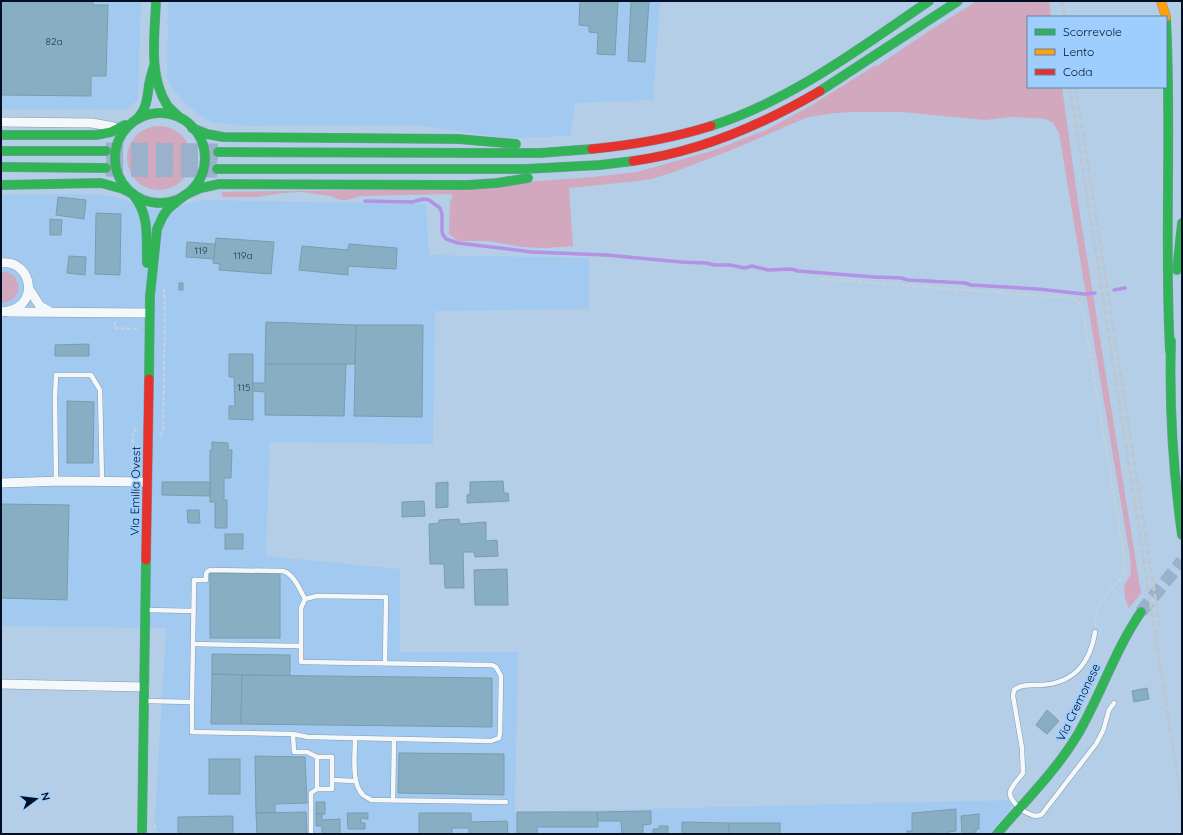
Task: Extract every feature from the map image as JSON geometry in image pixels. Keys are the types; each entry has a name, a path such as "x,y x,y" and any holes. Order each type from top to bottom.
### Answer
{"main road":[{"name":"Via Emilia Ovest","path":"156,1 154,65 150,78 145,109 120,137 115,150 115,164 119,178 127,189 145,201 159,203 172,201 185,195"},
{"path":"218,152 446,154 562,152 636,145 694,132 750,111 792,90 848,56 929,1"},
{"path":"185,195 201,188 225,184 450,186 487,184 545,176 595,173 633,168 672,154 731,136 790,109 850,72 958,1"},
{"path":"1161,1 1166,16"},
{"path":"1167,30 1167,297 1170,350 1171,448 1182,535"},
{"name":"Via Emilia Ovest","path":"142,834 150,296 157,226 167,210 195,186 204,167 203,146 200,139 192,128 170,110 164,100 154,65"},
{"name":"Via Emilia Ovest","path":"134,121 147,115 161,113 181,119"},
{"path":"1,135 96,135 107,133 125,125"},
{"path":"192,128 207,134 223,137 458,139 555,146 611,142 694,132"},
{"path":"1,151 106,151"},
{"path":"217,169 557,169 622,163 672,154"},
{"path":"1,167 106,168"},
{"path":"1,185 37,186 70,183 99,183 117,187 133,194"},
{"name":"Via Emilia Ovest","path":"133,194 142,205 145,217 146,260 150,296"},
{"path":"1170,350 1182,223"},
{"name":"Via Cremonese","path":"997,834 1019,807 1055,768 1070,746 1081,729 1120,644 1141,612"}],"street":[{"path":"1,122 92,123 116,128 134,121"},
{"path":"1,263 12,263 19,267 25,273 29,289 23,304 16,309 5,312"},
{"path":"29,289 40,306 50,312"},
{"path":"5,312 149,313"},
{"path":"1,483 148,482"},
{"path":"1,684 144,687"}],"lane":[{"path":"56,482 56,375 91,375 100,390 102,482"},
{"path":"210,570 283,571 288,572 305,599 301,608 301,662 496,666 501,676 500,733 498,738 495,740 394,739 308,737 293,734 192,732 194,580 206,580 206,572 210,570"},
{"path":"305,599 317,596 386,597 385,664"},
{"path":"146,610 194,611"},
{"path":"1094,632 1092,644 1086,659 1074,674 1055,684 1020,686 1014,690 1013,696 1022,748 1023,773 1013,786 1010,794 1012,799 1019,807 1033,816 1037,817 1042,814 1096,744 1103,731 1109,710 1114,703"},
{"path":"193,644 301,646"},
{"path":"144,701 192,702"},
{"path":"293,734 294,752 307,752 317,757 332,757 332,789 317,789 311,793 311,834"},
{"path":"355,738 355,781 357,788 363,796 371,800 506,802"},
{"path":"393,800 394,739"},
{"path":"317,757 317,789"},
{"path":"332,780 355,781"}],"path":[{"path":"822,279 1074,298 1081,304 1125,561 1122,576 1099,604 1094,632"},
{"path":"158,438 163,432 164,284"},
{"path":"116,313 115,328 138,329"},
{"path":"132,482 133,434 136,428"},
{"path":"153,819 156,834"}],"shaded area":[{"path":"1,1 141,1 138,100 125,110 1,109"},
{"path":"168,1 660,1 653,100 575,103 571,136 505,138 416,125 249,126 211,122 187,106 171,86 167,78"},
{"path":"977,1 1049,1 1051,16 1027,16 1027,88 1062,88 1078,202 1141,593 1129,608 1125,598 1124,586 1131,574 1130,557 1059,133 1053,123 1045,119 1009,117 986,120 901,112 852,112 808,117 729,151 651,179 569,188 573,246 545,248 523,247 487,241 458,241 449,234 450,202 453,197 451,194 361,196 347,200 301,192 256,197 222,197 222,192 492,188 538,181 637,172 715,150 766,130 812,105 876,65 877,66"},
{"path":"153,126 165,126 182,135 189,146 191,158 189,170 182,181 165,190 153,190 141,185 132,176 127,164 127,152 132,140 141,131"},
{"path":"78,194 113,196 152,210 176,207 202,200 426,204 429,255 589,258 589,309 435,311 433,444 270,442 266,556 400,569 400,652 518,652 515,812 1018,800 989,834 154,834 166,628 1,626 1,195"},
{"path":"1,272 9,273 15,277 18,284 18,292 13,299 6,302 1,302"}],"building":[{"path":"1,1 93,1 93,5 108,5 106,76 91,76 91,96 1,95"},
{"path":"580,1 618,1 615,55 597,54 598,33 589,32 589,26 579,25"},
{"path":"631,1 649,1 645,62 628,61"},
{"path":"58,197 86,200 84,219 56,215"},
{"path":"96,213 121,214 120,275 95,274"},
{"path":"50,219 62,220 61,235 50,235"},
{"path":"216,238 274,242 271,274 219,270 220,264 213,263"},
{"path":"187,242 215,244 214,259 186,257"},
{"path":"349,244 397,248 396,269 348,266 348,275 299,270 302,246 348,250"},
{"path":"69,256 86,257 85,275 67,273"},
{"path":"179,283 183,283 183,290 179,290"},
{"path":"266,322 356,325 355,364 265,364"},
{"path":"356,325 423,325 422,417 354,416"},
{"path":"89,344 89,356 55,356 55,345"},
{"path":"229,354 253,354 253,420 229,419 229,406 235,406 234,377 229,377"},
{"path":"265,364 346,364 344,416 265,415 265,392 253,391 253,383 265,383"},
{"path":"67,401 94,402 93,463 67,463"},
{"path":"212,442 228,443 228,450 232,450 231,478 224,478 224,500 227,500 227,528 215,528 215,502 210,502 210,450 212,450"},
{"path":"503,481 504,493 508,493 509,501 467,503 467,495 470,494 470,482"},
{"path":"162,482 210,482 210,496 162,495"},
{"path":"448,482 448,507 436,508 436,483"},
{"path":"424,501 425,516 402,517 402,502"},
{"path":"1,504 69,505 67,600 1,598"},
{"path":"187,510 199,510 200,523 188,523"},
{"path":"459,519 460,524 486,522 486,541 497,540 498,556 475,557 474,552 463,552 464,588 445,588 444,564 430,564 429,524 439,523 439,520"},
{"path":"225,534 243,534 243,549 225,549"},
{"path":"507,569 508,605 475,605 474,570"},
{"path":"210,573 280,573 280,638 210,638"},
{"path":"212,654 290,655 290,676 212,674"},
{"path":"212,674 242,675 241,724 211,724"},
{"path":"242,675 492,678 492,727 241,724"},
{"path":"1147,688 1149,699 1134,702 1132,691"},
{"path":"1047,710 1059,721 1047,734 1036,725"},
{"path":"399,753 504,754 504,795 398,793"},
{"path":"255,756 305,757 307,803 275,804 275,813 256,813"},
{"path":"209,759 240,759 240,794 209,794"},
{"path":"316,802 325,802 325,814 316,814"},
{"path":"956,809 956,831 948,832 948,834 907,834 907,831 912,831 912,813"},
{"path":"651,811 651,824 643,825 643,834 622,834 621,821 597,821 597,812"},
{"path":"306,812 307,834 257,834 256,813"},
{"path":"517,812 597,812 598,827 537,827 537,834 517,834"},
{"path":"347,813 368,813 368,819 361,818 361,823 365,823 365,829 348,829"},
{"path":"419,813 471,813 471,822 507,821 508,834 469,834 469,828 452,828 452,834 419,834"},
{"path":"316,814 322,814 322,820 340,819 340,834 322,834 322,826 316,826"},
{"path":"979,814 979,829 976,829 976,833 962,834 961,816"},
{"path":"233,816 233,834 178,834 178,817"},
{"path":"682,822 729,823 729,834 682,834"},
{"path":"729,823 780,823 780,834 729,834"},
{"path":"659,826 668,826 668,834 653,834 653,829 659,829"}],"waterway":[{"path":"365,201 412,202 424,199 429,200 440,208 442,214 443,235 446,239 458,243 532,252 606,255 707,263 714,265 730,265 745,268 752,266 768,270 791,269 798,271 965,283 971,285 1038,289 1084,294 1095,293"},
{"path":"1114,290 1125,288"}],"tunnel":[{"path":"106,151 218,152"},
{"path":"106,168 217,169"},
{"path":"1141,612 1182,561"}],"railway":[{"path":"1062,1 1065,16"},
{"path":"1070,88 1182,806"},
{"path":"1076,88 1160,628"}],"traffic: fast":[{"path":"156,1 154,54 157,81 167,105 178,116"},
{"path":"711,126 770,102 797,87 851,54 929,1"},
{"path":"820,91 958,1"},
{"path":"1167,39 1168,309 1170,351"},
{"path":"136,120 140,116 146,104 154,66"},
{"path":"160,113 177,117 192,126 201,141 205,158 201,175 192,190 177,199 160,203 143,199 128,190 119,175 115,158 119,141 128,126 143,117 160,113"},
{"path":"1,135 96,135 111,132 125,125"},
{"path":"192,128 207,134 223,137 458,139 516,144"},
{"path":"218,152 540,153 592,149"},
{"path":"1,151 106,151"},
{"path":"217,169 525,169 600,165 633,161"},
{"path":"1,167 106,168"},
{"path":"185,195 201,188 219,184 468,185 497,183 528,178"},
{"path":"1,185 101,183 123,189 133,194"},
{"path":"149,379 150,296 157,229 168,209 185,195"},
{"path":"134,196 143,211 145,219 147,236 147,263"},
{"path":"1177,270 1182,223"},
{"path":"1171,341 1172,438 1182,535"},
{"path":"142,834 146,560"},
{"path":"997,834 1040,786 1069,748 1086,719 1123,641 1141,612"}],"traffic: slow":[{"path":"1161,1 1166,16"}],"traffic: jam":[{"path":"633,161 658,157 706,144 753,126 820,91"},
{"path":"592,149 653,140 711,126"},
{"path":"146,560 149,379"}]}
